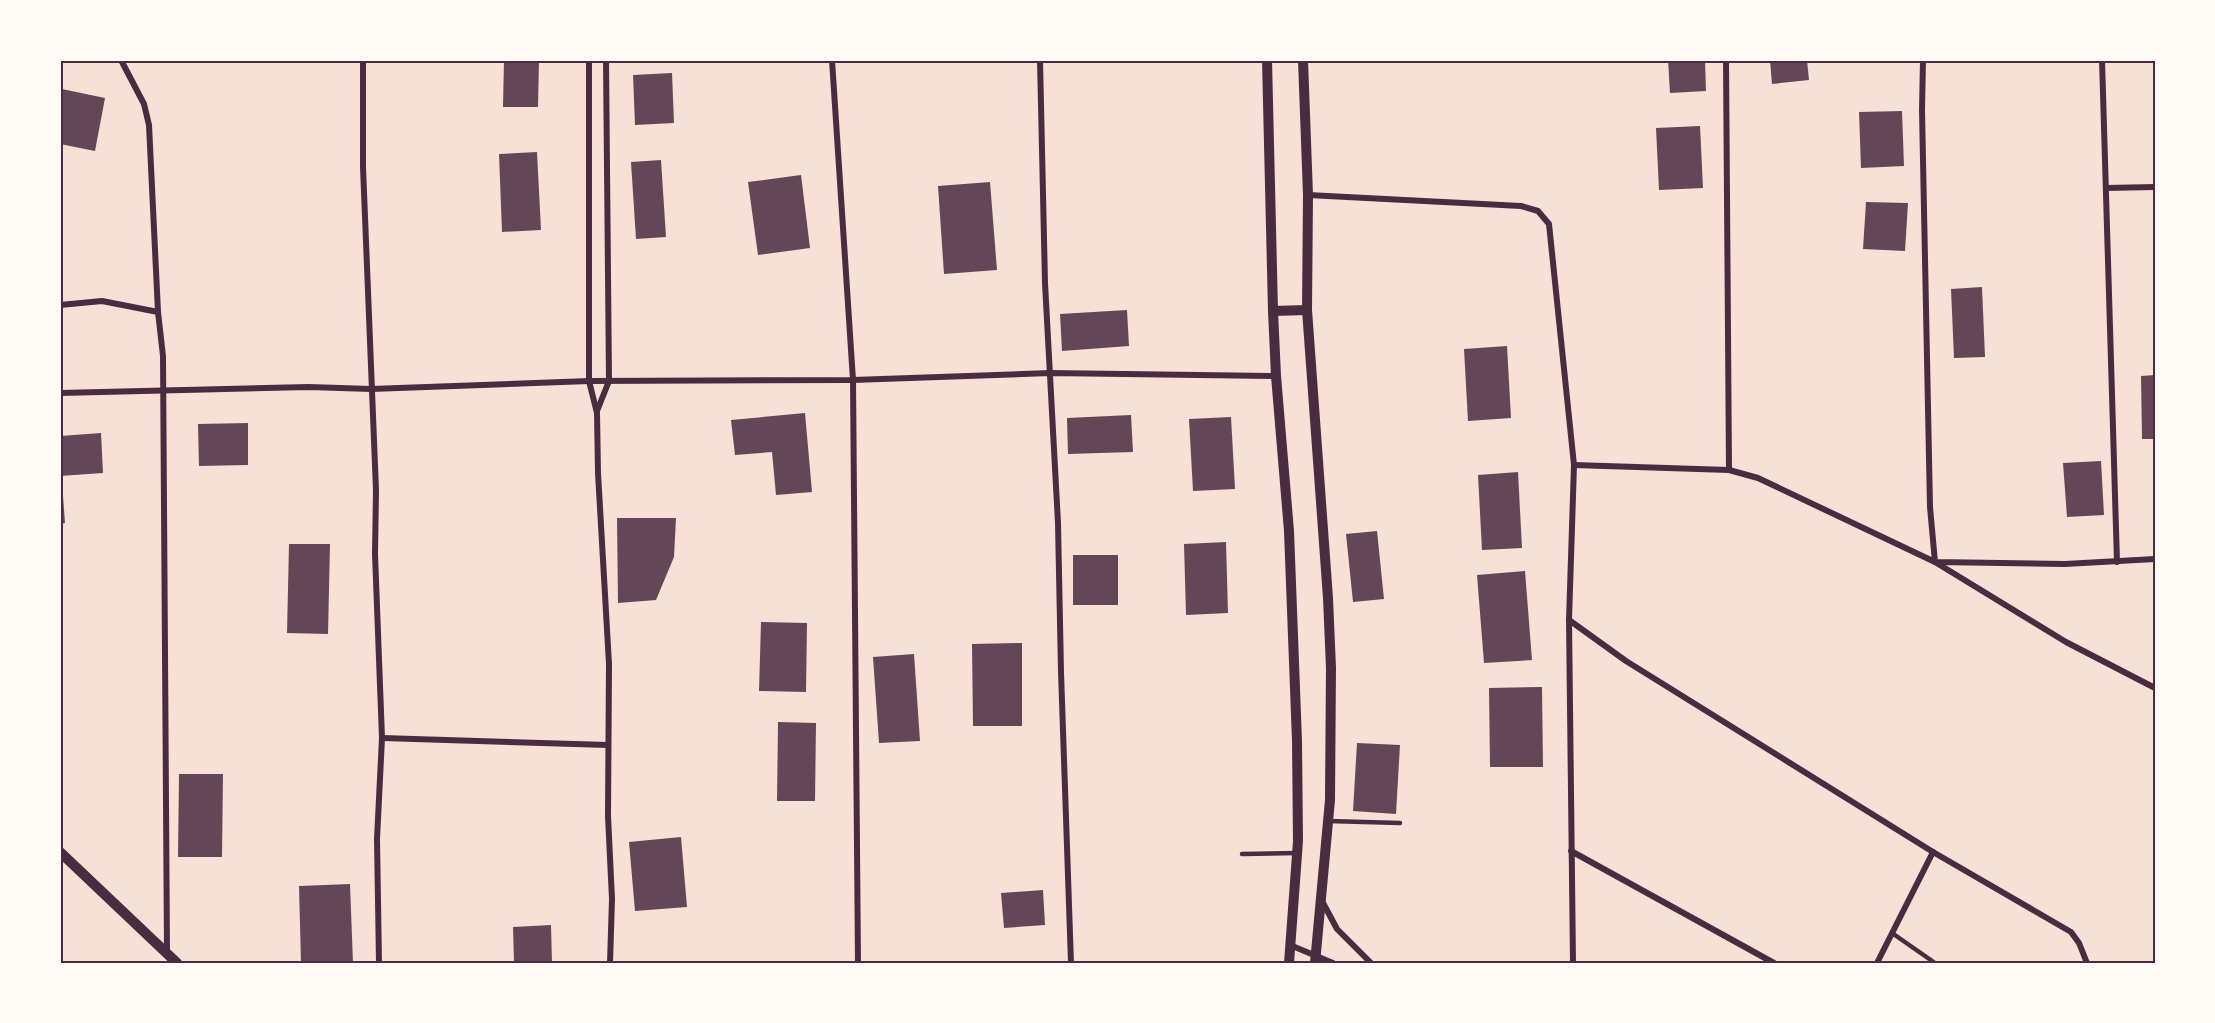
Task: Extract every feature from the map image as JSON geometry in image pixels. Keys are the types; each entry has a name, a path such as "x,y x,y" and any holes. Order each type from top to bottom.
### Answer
{"street":[{"path":"121,60 144,104 149,125 158,312 165,391 167,951"},
{"path":"363,60 363,167 376,490 375,554 382,738 377,838 379,963"},
{"path":"589,60 589,381 597,413 598,472 609,664 608,816 612,899 610,963"},
{"path":"597,413 609,381 606,60"},
{"path":"832,60 853,380 858,963"},
{"path":"1040,60 1045,283 1058,523 1071,963"},
{"path":"1267,60 1276,376 1289,531 1295,654 1297,853 1289,963"},
{"path":"1303,60 1308,195 1307,310 1330,656 1330,800 1315,959"},
{"path":"1726,60 1729,470"},
{"path":"1923,60 1922,110 1930,484 1935,561"},
{"path":"2102,60 2117,561"},
{"path":"2106,188 2155,187"},
{"path":"1308,195 1521,206 1538,211 1550,224 1575,465 1569,620 1573,963"},
{"path":"60,305 102,302 158,312"},
{"path":"1273,311 1307,310"},
{"path":"60,393 309,387 371,389 589,381 853,380 1050,373 1276,376"},
{"path":"1575,465 1729,470 1758,478 1935,561 2066,642 2155,688"},
{"path":"1935,561 2065,564 2155,559"},
{"path":"1569,620 1626,661 1933,852 2071,932 2079,943 2087,963"},
{"path":"382,738 608,745"},
{"path":"1572,851 1774,963"},
{"path":"60,852 167,951 177,963"},
{"path":"1877,963 1933,852"},
{"path":"1322,888 1322,902 1337,929 1371,963"},
{"path":"1290,945 1315,959 1333,963"}],"lane":[{"path":"1328,821 1400,823"},
{"path":"1242,854 1297,853"},
{"path":"1892,933 1935,963"}],"building":[{"path":"504,60 539,60 538,107 503,107"},
{"path":"1668,60 1705,60 1706,91 1670,93"},
{"path":"1770,60 1807,60 1809,80 1772,84"},
{"path":"672,73 674,123 635,125 633,75"},
{"path":"62,89 105,98 95,151 60,144"},
{"path":"1902,111 1904,166 1861,168 1859,112"},
{"path":"1700,126 1703,188 1659,190 1656,128"},
{"path":"537,152 541,230 502,232 499,154"},
{"path":"661,160 666,237 636,239 631,162"},
{"path":"801,175 810,248 758,255 748,182"},
{"path":"990,182 997,270 944,274 938,186"},
{"path":"1866,202 1908,203 1905,251 1863,249"},
{"path":"1982,287 1985,357 1954,358 1951,289"},
{"path":"1127,310 1129,346 1062,351 1060,314"},
{"path":"1507,346 1511,418 1468,421 1464,349"},
{"path":"2155,375 2155,439 2142,439 2141,376"},
{"path":"805,413 812,492 776,495 772,452 735,455 731,420"},
{"path":"1131,415 1133,452 1068,454 1067,418"},
{"path":"1231,417 1235,489 1193,491 1189,419"},
{"path":"248,423 248,465 199,466 198,424"},
{"path":"101,433 103,473 60,476 60,436"},
{"path":"2101,461 2104,515 2067,517 2063,463"},
{"path":"1518,472 1522,548 1482,550 1478,475"},
{"path":"60,496 63,496 65,523 60,524"},
{"path":"617,518 676,518 674,557 656,600 618,603"},
{"path":"1377,531 1384,599 1353,602 1346,534"},
{"path":"1226,542 1228,613 1186,615 1184,544"},
{"path":"289,544 330,544 328,634 287,633"},
{"path":"1073,555 1118,555 1118,605 1073,605"},
{"path":"1525,571 1532,660 1484,663 1477,575"},
{"path":"761,622 807,623 806,692 759,691"},
{"path":"1022,643 1022,726 973,726 972,644"},
{"path":"914,654 920,741 879,743 873,657"},
{"path":"1542,687 1543,767 1490,767 1489,688"},
{"path":"778,722 816,723 815,801 777,801"},
{"path":"1357,743 1400,745 1396,814 1353,811"},
{"path":"179,774 223,774 222,857 178,857"},
{"path":"681,837 687,907 635,911 629,842"},
{"path":"350,884 353,963 301,963 299,886"},
{"path":"1043,890 1045,925 1004,928 1001,893"},
{"path":"551,925 552,963 514,963 513,927"}]}
